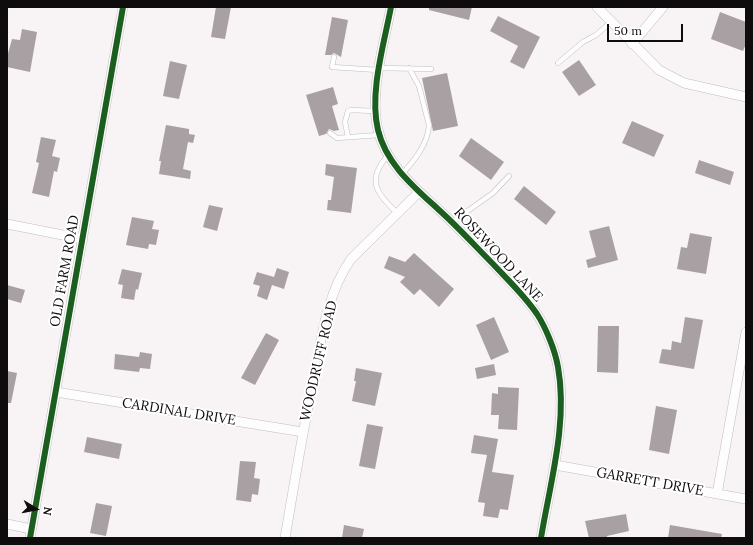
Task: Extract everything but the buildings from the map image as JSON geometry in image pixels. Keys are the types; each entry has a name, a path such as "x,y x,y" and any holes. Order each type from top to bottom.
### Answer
{"street":[{"name":"OLD FARM ROAD","path":"30,533 84,239 123,7"},
{"name":"ROSEWOOD LANE","path":"390,7 375,111 379,135 388,156 419,192 452,222 516,288 537,314 548,336 558,366 560,412 555,465 541,538"},
{"path":"597,7 659,70 684,83 746,97"},
{"path":"632,44 663,7"},
{"name":"WOODRUFF ROAD","path":"285,538 303,432 323,331 335,289 343,271 351,259 419,192"},
{"path":"7,224 84,239"},
{"path":"717,494 746,332"},
{"name":"CARDINAL DRIVE","path":"56,392 303,432"},
{"name":"GARRETT DRIVE","path":"555,465 746,499"},
{"path":"7,524 30,533"}],"lane":[{"path":"558,63 583,42 596,35 611,22"},
{"path":"334,57 332,68 431,69"},
{"path":"402,174 414,161 429,131 418,86 410,68"},
{"path":"348,137 345,122 348,111 375,111"},
{"path":"330,134 337,138 379,135"},
{"path":"388,156 379,165 375,176 375,183 382,198 397,212"},
{"path":"452,222 493,193 509,176"}],"cycle path":[{"path":"30,538 123,7"},
{"path":"391,7 378,68 375,100 378,130 387,154 411,184 446,216 527,300 544,326 555,354 561,388 561,410 557,453 541,538"}]}
